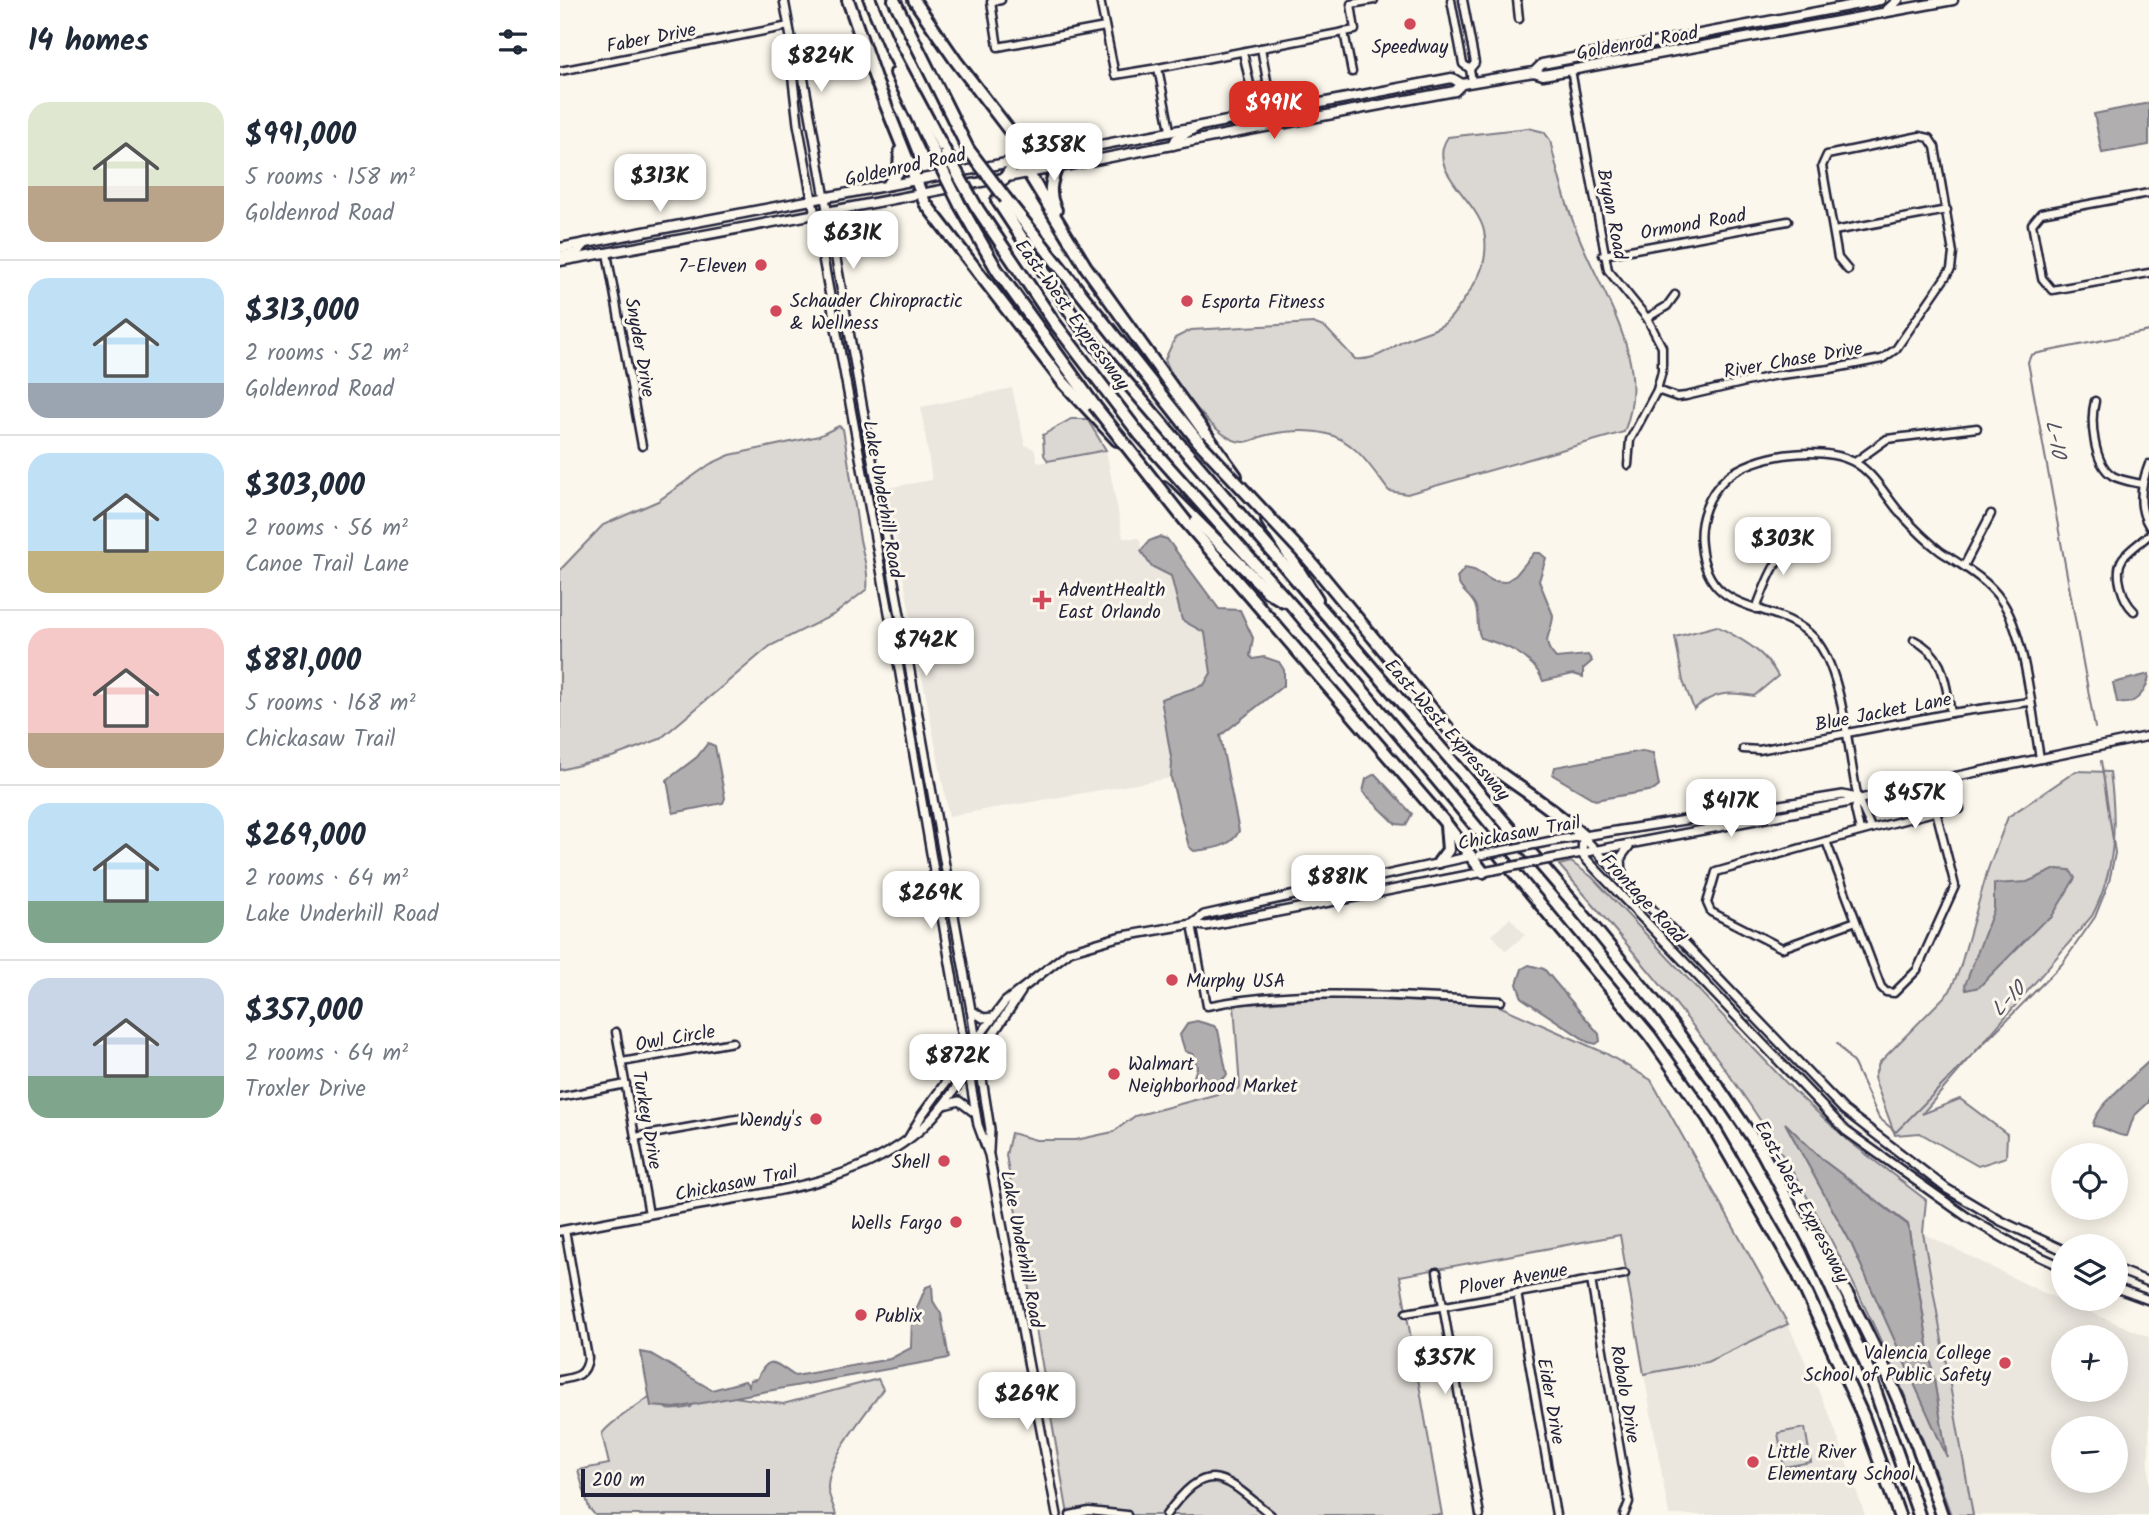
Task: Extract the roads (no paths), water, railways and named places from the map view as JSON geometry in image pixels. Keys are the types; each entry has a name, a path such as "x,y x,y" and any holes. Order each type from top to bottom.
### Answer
{"highway":[{"path":"848,0 922,196 951,239 1079,399 1268,592 1294,608"},
{"name":"East-West Expressway","path":"870,0 891,50 977,208 1054,322 1140,435 1294,608 1582,951 1650,1036 1708,1118 1797,1272 1863,1416 1899,1515"},
{"name":"East-West Expressway","path":"894,0 968,149 1075,319 1326,617 1492,806 1655,1002 1762,1152 1812,1247 1865,1363 1919,1515"},
{"path":"914,0 1015,138 1037,149 1058,152"},
{"path":"891,50 895,71 934,153 997,270 1094,405 1187,523 1488,871"},
{"path":"1004,179 1016,160 1015,138"},
{"path":"889,184 901,163 899,141"},
{"path":"1016,160 1029,174 1092,273 1276,532 1326,617"},
{"path":"1057,167 1051,181 1051,201 1092,273"},
{"path":"1002,200 1198,441 1310,561 1456,738 1475,756 1550,808 1583,836"},
{"path":"1439,862 1449,844 1445,823"},
{"path":"1762,1152 1829,1262 1881,1361 1929,1474 1942,1515"}],"main road":[{"path":"1870,15 1881,0"},
{"name":"Goldenrod Road","path":"1534,72 1542,64 1881,0"},
{"path":"1885,12 1898,0"},
{"name":"Goldenrod Road","path":"560,261 922,196 1057,167 1455,91 1462,84 1472,82 1534,72 1551,74 1571,71 1953,0"},
{"path":"1714,44 1724,30"},
{"path":"1694,48 1705,33"},
{"path":"1551,74 1557,66 1582,62 1588,55"},
{"name":"Goldenrod Road","path":"560,248 1452,78 1462,84"},
{"path":"1173,145 1176,139 1198,126"},
{"path":"1149,150 1166,139 1170,130"},
{"path":"607,253 617,242 641,232"},
{"path":"560,256 576,253 586,243"}],"street":[{"name":"Lake Underhill Road","path":"784,0 794,54 794,98 814,214 876,541 976,1113 989,1155 1056,1515"},
{"path":"1001,0 990,2 998,47 1105,27"},
{"path":"1100,0 1115,75 1355,30 1351,4 1374,0"},
{"path":"1451,0 1463,64 1470,69 1472,82"},
{"path":"1463,0 1475,63 1470,69"},
{"path":"1517,0 1519,19"},
{"name":"Faber Drive","path":"560,71 789,26"},
{"path":"1344,32 1352,72"},
{"path":"1242,52 1251,89 1268,86 1261,48"},
{"name":"Lake Underhill Road","path":"794,54 802,69 971,1010 990,1129 989,1155"},
{"path":"1158,68 1170,130"},
{"name":"Bryan Road","path":"1571,71 1603,255 1613,280 1647,318 1662,347 1662,371 1657,390 1633,434 1628,465"},
{"name":"River Chase Drive","path":"1657,390 1677,397 1685,396 1772,376 1882,359 1896,349 1951,269 1953,253 1947,210 1936,147 1929,138 1920,136 1834,151 1827,155 1822,166 1838,258 1848,270"},
{"path":"2149,193 2042,213 2032,224 2042,278 2052,290 2149,273"},
{"path":"1834,231 1947,210"},
{"name":"Ormond Road","path":"1603,255 1787,221"},
{"name":"Snyder Drive","path":"607,253 642,446"},
{"path":"1647,318 1667,306 1675,295"},
{"path":"2095,401 2091,416 2099,458 2111,475 2141,484"},
{"path":"1855,462 1887,439 1977,428"},
{"path":"1871,828 1858,798 1829,657 1803,627 1723,595 1706,572 1700,542 1705,511 1712,493 1728,476 1766,460 1818,452 1830,453 1855,462 1929,541 1965,566 2000,599 2015,624 2040,758"},
{"path":"2149,464 2141,484 2144,519 2149,526"},
{"path":"1965,566 1991,514"},
{"path":"876,541 886,535"},
{"path":"2134,611 2126,604 2120,569 2123,558 2149,535"},
{"path":"1756,609 1772,566 1784,550 1800,536"},
{"path":"876,541 887,544"},
{"path":"1914,640 1931,648 1938,659 1951,713"},
{"name":"Blue Jacket Lane","path":"1743,749 1759,750 1951,713 2029,702"},
{"path":"907,715 922,738"},
{"name":"Chickasaw Trail","path":"908,1139 922,1115 1005,1002 1055,961 1083,945 1192,924 1206,926 1582,854 2149,736"},
{"name":"Chickasaw Trail","path":"1192,924 1204,915 1439,862 1552,841 1843,795 1858,798"},
{"path":"1858,798 1855,809 1860,831"},
{"path":"923,803 938,825"},
{"path":"1856,921 1782,948 1715,915 1707,906 1716,872 1936,811 1960,809"},
{"path":"1826,841 1881,987 1888,993 1897,992 1917,970 1955,886 1936,811"},
{"name":"Frontage Road","path":"1583,836 1844,1110 1947,1189 2001,1221 2051,1244"},
{"name":"Frontage Road","path":"1583,836 1582,854 1793,1079 1846,1131 1967,1217 2019,1247 2051,1262"},
{"path":"1623,878 1619,869 1620,857 1632,844"},
{"path":"1192,924 1207,1006 1267,996 1334,994 1501,1001"},
{"name":"Chickasaw Trail","path":"562,1230 826,1180 868,1163 908,1139 943,1106 1023,989"},
{"path":"971,1010 981,1017 994,1016"},
{"name":"Turkey Drive","path":"616,1032 649,1214"},
{"name":"Owl Circle","path":"622,1062 733,1042"},
{"path":"560,1097 626,1084"},
{"path":"943,1106 959,1101 976,1113"},
{"path":"635,1137 748,1117"},
{"path":"560,1380 581,1375 587,1370 588,1358 562,1230"},
{"path":"1437,1272 1479,1515"},
{"name":"Plover Avenue","path":"1406,1313 1625,1273"},
{"path":"2128,1274 2149,1282"},
{"name":"Robalo Drive","path":"1591,1280 1629,1502 1625,1514"},
{"name":"Eider Drive","path":"1517,1293 1556,1515"},
{"path":"2128,1293 2149,1300"},
{"path":"1166,1515 1192,1484 1213,1478 1232,1483 1270,1515"},
{"path":"1070,1515 1089,1511 1095,1514 1128,1515"}],"waterway":[{"name":"L-10","path":"2095,728 2028,362 2031,355 2149,331"},
{"name":"L-10","path":"1837,1043 1854,1064 1879,1118 1896,1132 2062,964 2095,917 2109,882 2115,853 2101,761"}],"place":[{"name":"Speedway","path":"1410,24"},
{"name":"7-Eleven","path":"761,265"},
{"name":"Esporta Fitness","path":"1187,301"},
{"name":"Schauder Chiropractic & Wellness","path":"776,311"},
{"name":"AdventHealth East Orlando","path":"1042,600"},
{"name":"Murphy USA","path":"1172,980"},
{"name":"Walmart Neighborhood Market","path":"1114,1074"},
{"name":"Wendy's","path":"816,1119"},
{"name":"Shell","path":"944,1161"},
{"name":"Wells Fargo","path":"956,1222"},
{"name":"Publix","path":"861,1315"},
{"name":"Valencia College School of Public Safety","path":"2005,1363"},
{"name":"Little River Elementary School","path":"1753,1462"}]}
